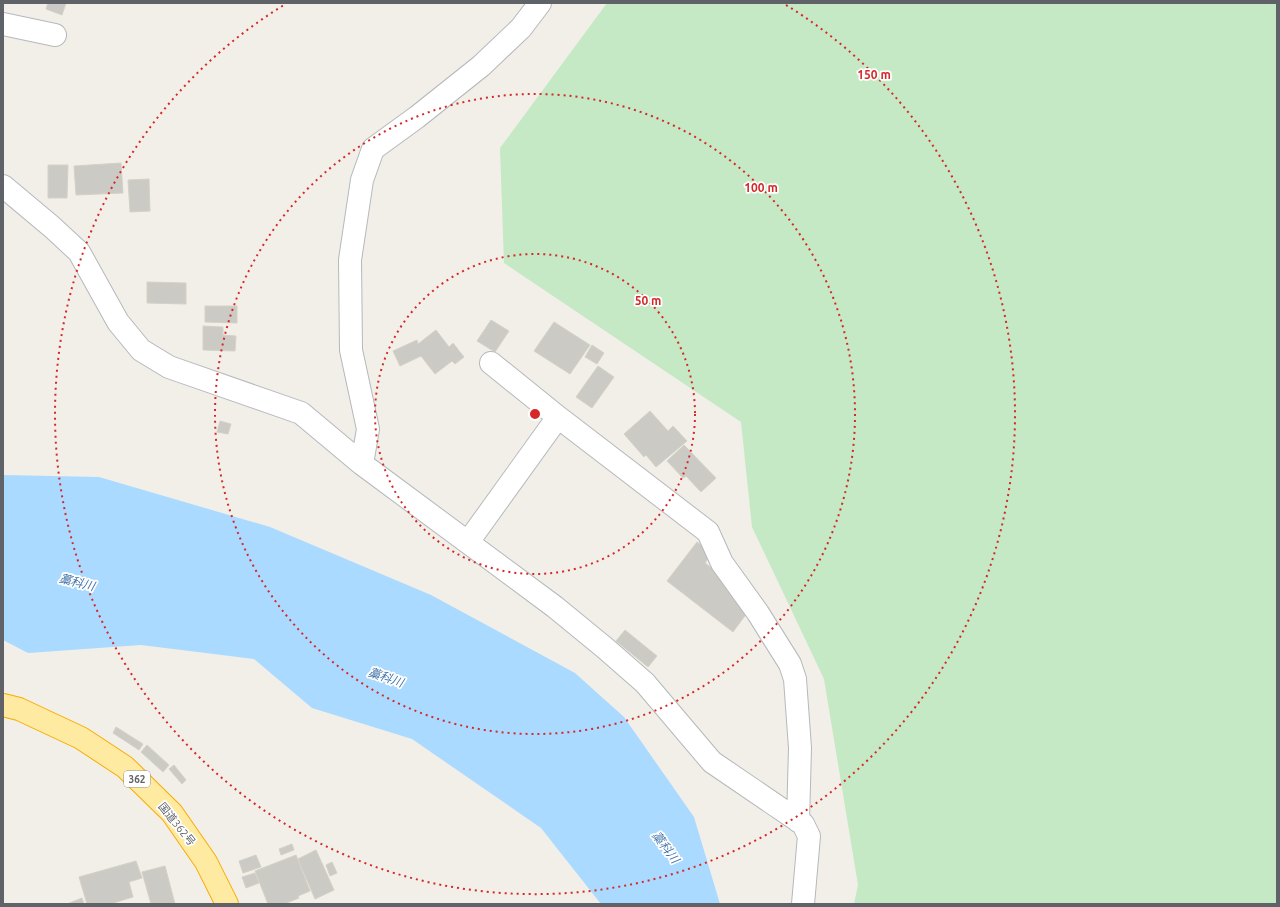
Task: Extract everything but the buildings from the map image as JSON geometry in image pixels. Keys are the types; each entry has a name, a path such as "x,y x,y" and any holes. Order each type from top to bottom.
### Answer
{"highway":[{"name":"国道362号","path":"3,705 19,709 81,738 125,767 172,813 206,862 227,904"}],"street":[{"path":"362,464 368,430 351,350 350,260 362,180 373,148 417,117 481,66 522,28 540,3"},
{"path":"3,24 55,35"},
{"path":"3,186 79,252 118,322 141,350 169,367 301,414 362,464 555,607 611,653 644,683 712,762 803,824 809,836 803,904"},
{"path":"491,363 558,417 708,532 722,563 758,614 790,664 795,679 800,748 798,821"},
{"path":"468,542 558,417"}],"green space":[{"path":"607,3 1277,3 1277,904 854,904 858,885 824,679 752,527 741,422 504,263 500,148"}],"water":[{"name":"藁科川","path":"3,475 99,477 270,527 431,595 575,673 624,717 694,817 720,904 601,904 541,828 412,739 312,708 254,659 141,645 28,653 3,640"}]}
